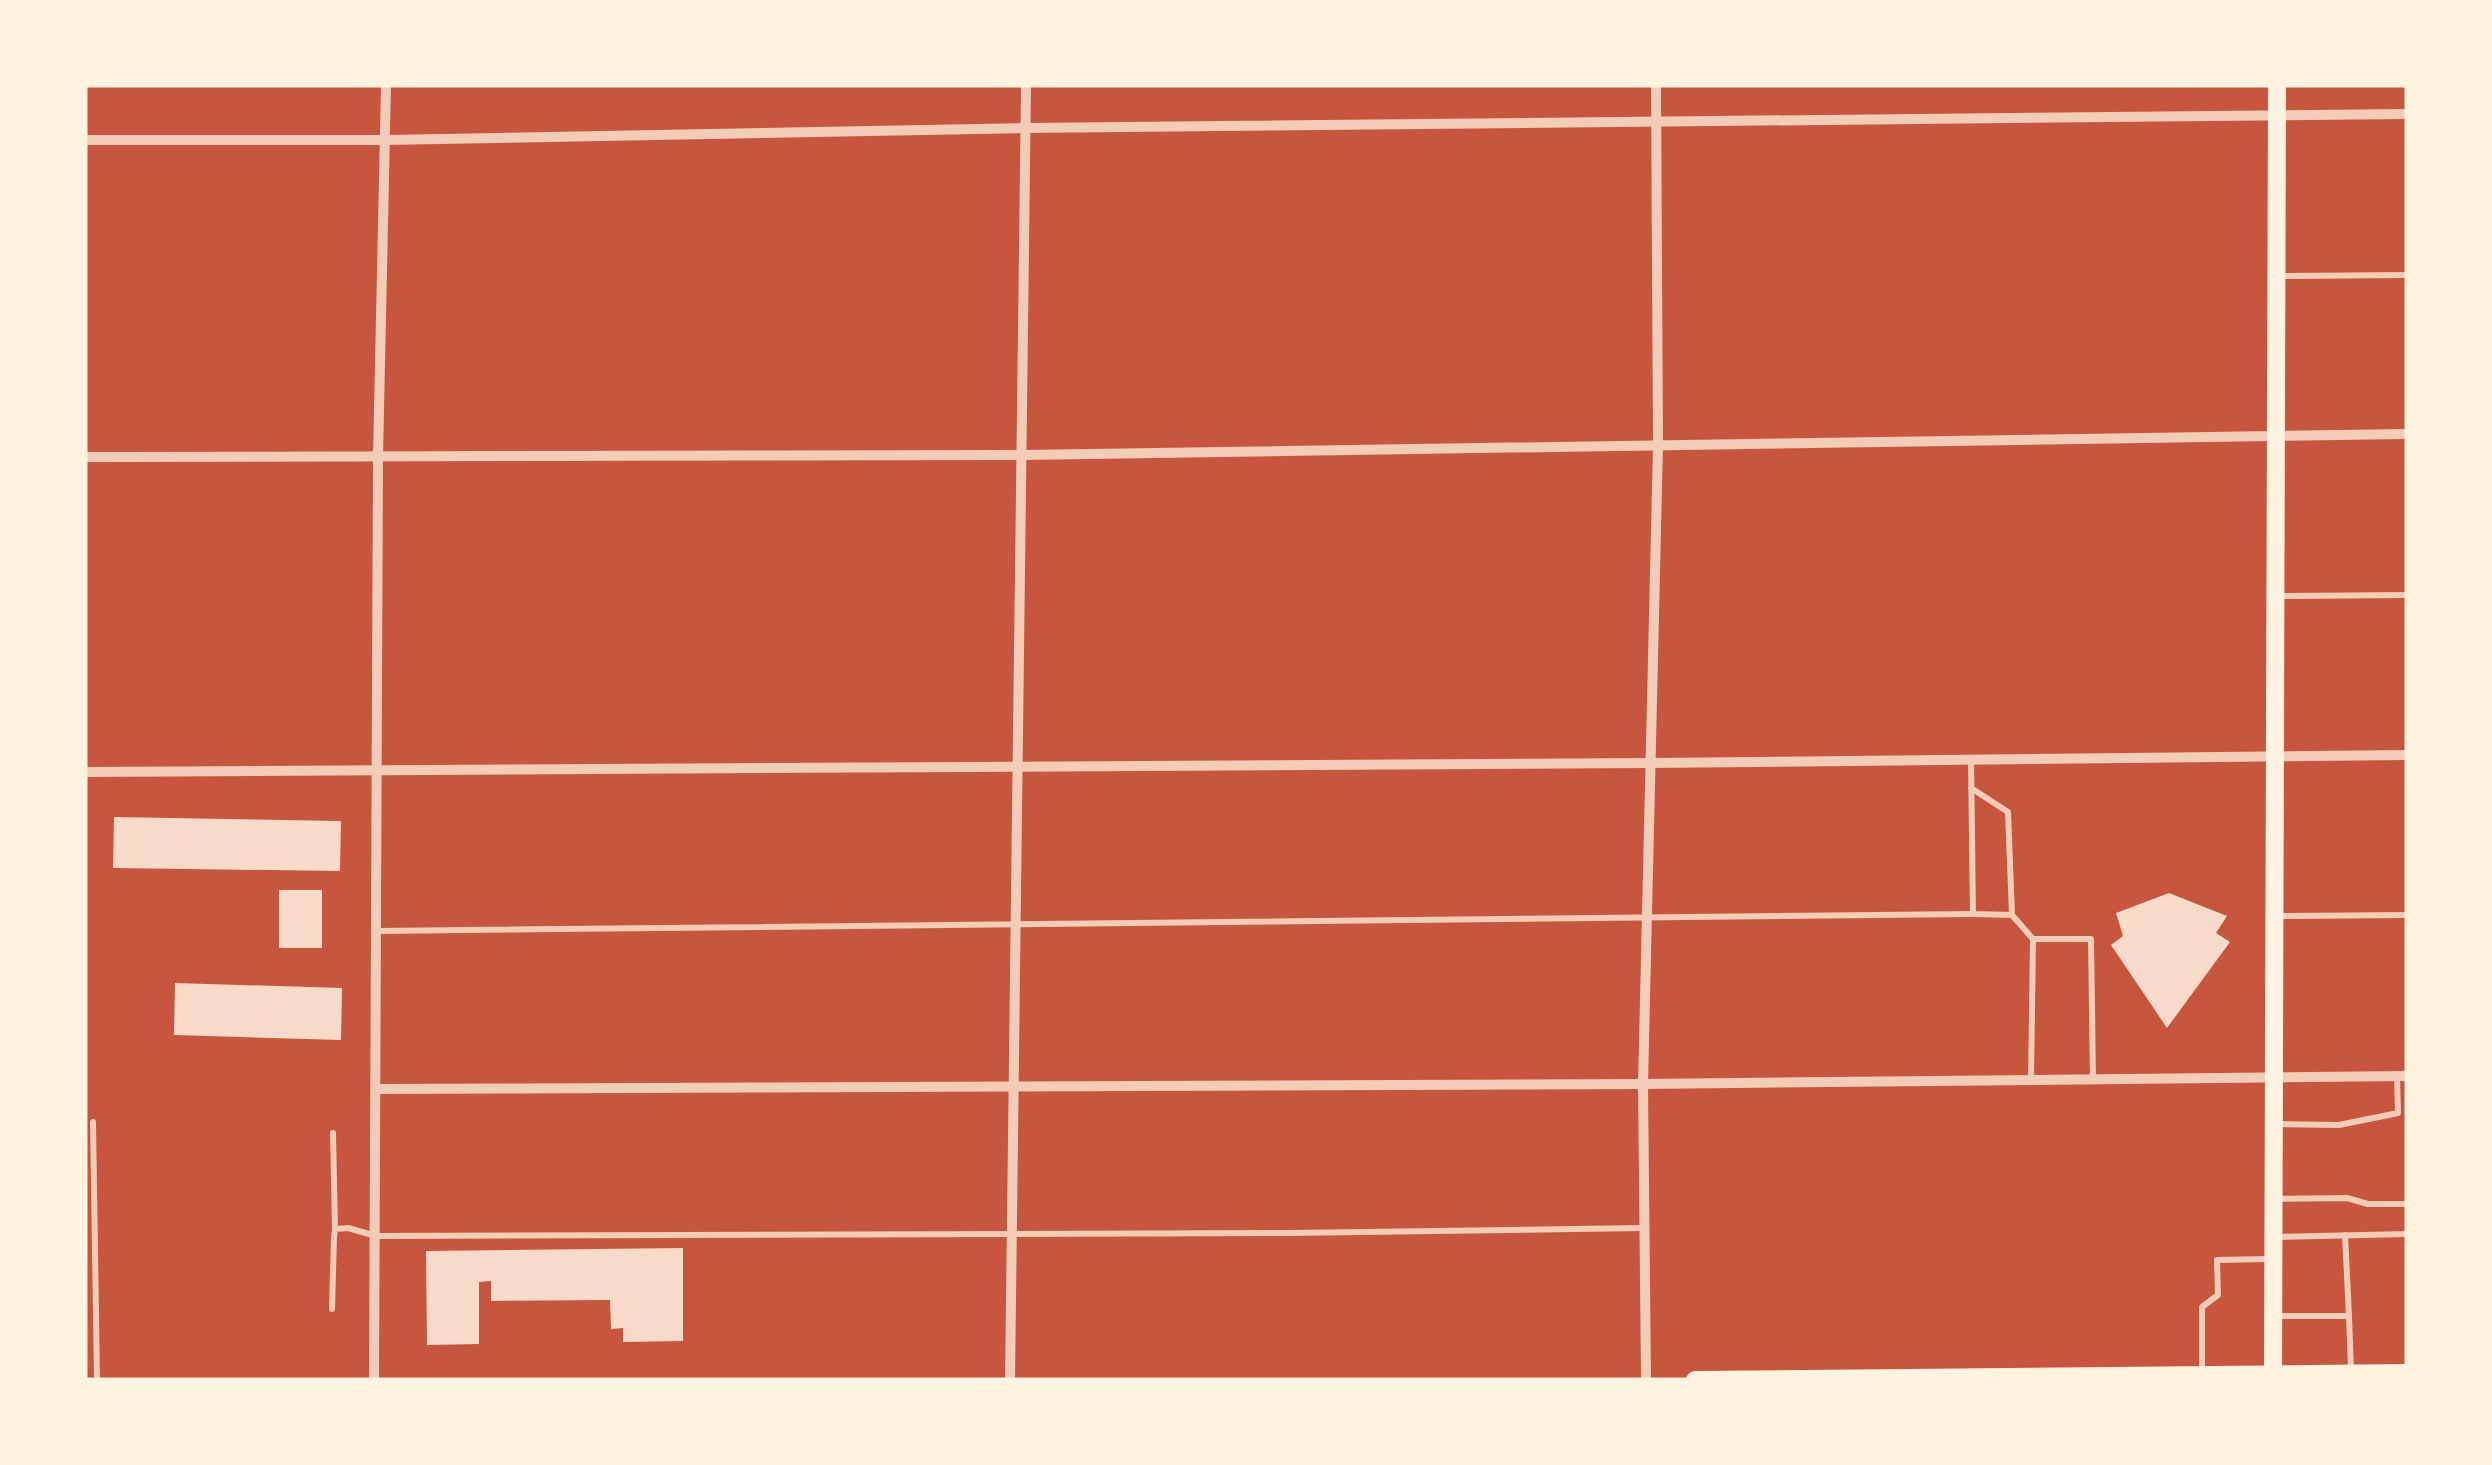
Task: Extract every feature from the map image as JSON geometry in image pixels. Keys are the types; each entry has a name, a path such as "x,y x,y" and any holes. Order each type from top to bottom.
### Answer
{"main road":[{"path":"2272,1377 2277,85"},
{"path":"1695,1380 2407,1373"}],"street":[{"path":"374,1380 378,456 386,85"},
{"path":"1010,1380 1026,85"},
{"path":"1646,1380 1644,1084 1658,446 1656,85"},
{"path":"85,140 386,140 1026,128 2407,114"},
{"path":"85,457 1023,454 2407,434"},
{"path":"85,772 2407,755"},
{"path":"376,1089 1644,1084 2402,1076"}],"lane":[{"path":"2277,276 2407,275"},
{"path":"2276,596 2407,595"},
{"path":"1971,759 1974,914"},
{"path":"1971,788 2008,812 2012,915 2033,939 2031,1080"},
{"path":"378,930 2012,915"},
{"path":"2274,916 2407,916"},
{"path":"2033,939 2091,939 2093,1079"},
{"path":"2398,1113 2402,1076"},
{"path":"2273,1124 2339,1125 2398,1113 2407,1116"},
{"path":"93,1122 97,1380"},
{"path":"332,1309 333,1133"},
{"path":"2272,1199 2347,1198 2368,1204 2407,1204"},
{"path":"335,1230 348,1228 376,1236 1645,1228"},
{"path":"2273,1237 2407,1234"},
{"path":"2345,1235 2351,1373"},
{"path":"2202,1375 2202,1307 2218,1295 2217,1260 2273,1259"},
{"path":"2273,1316 2349,1316"}],"building":[{"path":"114,817 341,821 340,871 113,868"},
{"path":"279,890 322,890 322,948 279,948"},
{"path":"2169,893 2227,916 2216,933 2230,942 2167,1028 2111,945 2123,936 2116,913"},
{"path":"175,983 342,988 341,1040 174,1035"},
{"path":"683,1248 683,1341 623,1342 623,1328 611,1329 610,1300 491,1301 491,1281 479,1282 479,1344 427,1345 426,1251"}]}
